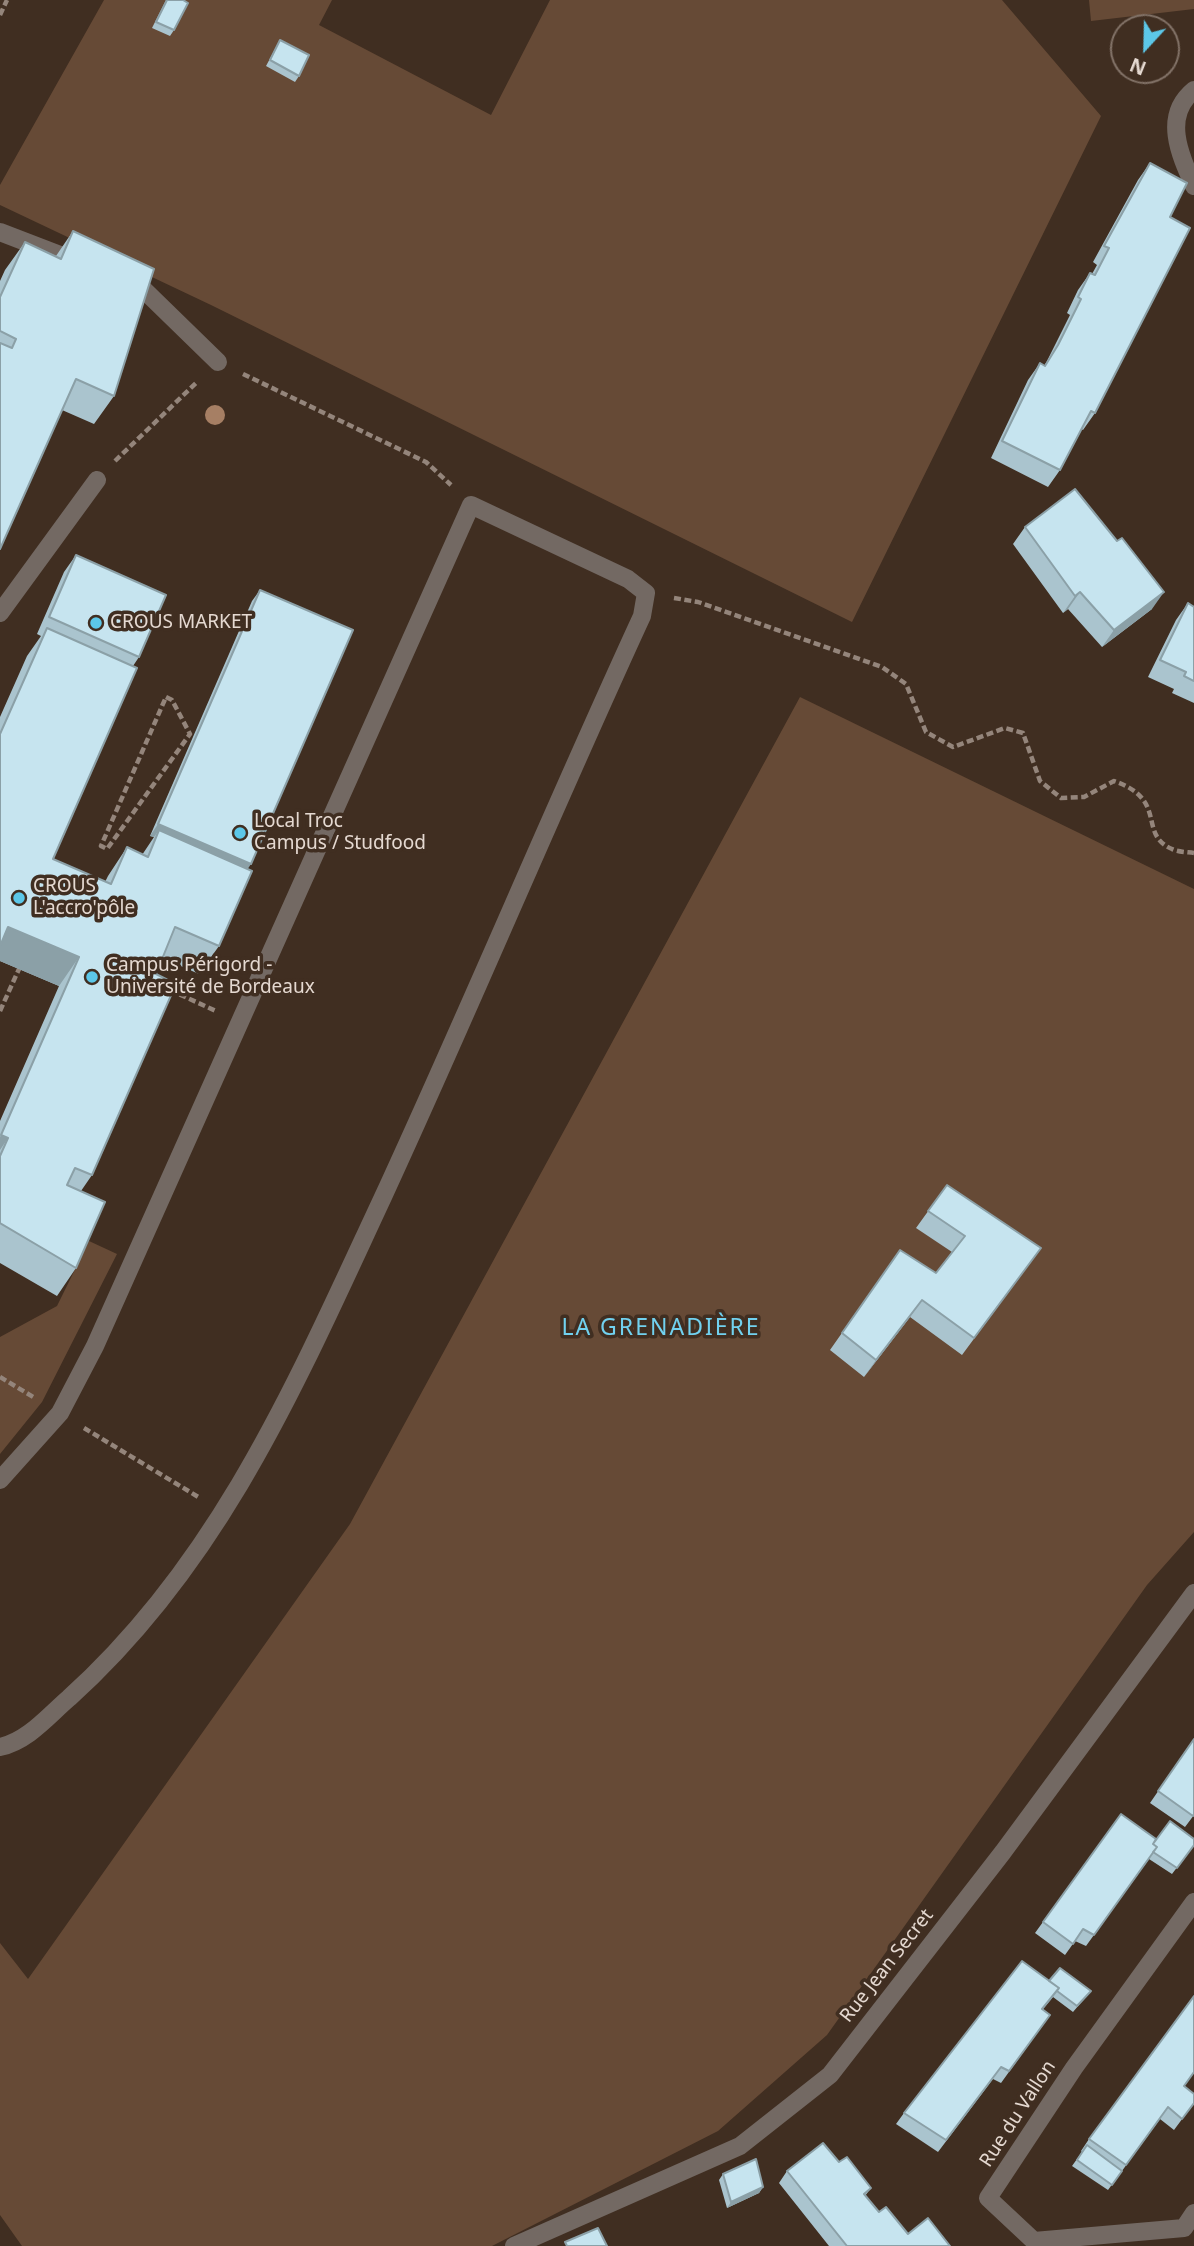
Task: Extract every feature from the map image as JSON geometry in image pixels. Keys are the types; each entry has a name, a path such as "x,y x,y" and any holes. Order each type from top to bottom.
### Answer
{"street":[{"path":"1194,90 1186,96 1175,121 1178,150 1194,186"},
{"path":"0,232 89,266"},
{"path":"115,276 140,286 218,362"},
{"path":"0,613 97,480"},
{"path":"0,1480 60,1413 95,1346 242,1024 471,505 628,579 646,593 642,616 425,1105 270,1435 225,1513 159,1601 94,1675 23,1738 0,1746"},
{"name":"Rue Jean Secret","path":"514,2246 740,2146 830,2075 1003,1852 1194,1593"},
{"name":"Rue du Vallon","path":"1191,2227 1034,2241 988,2198 1074,2068 1194,1902"}],"path":[{"path":"0,15 7,0"},
{"path":"97,480 218,362 426,463 471,505"},
{"path":"698,602 881,667 906,684 926,732 953,747 1005,728 1023,733 1040,781 1061,798 1084,797 1114,781 1133,788 1148,803 1154,834 1171,849 1194,853"},
{"path":"166,697 172,700 190,734 110,842 107,849 101,846 166,697"},
{"path":"0,1011 19,969"},
{"path":"164,987 201,1004"},
{"path":"0,1377 225,1513"}],"shaded area":[{"path":"104,0 332,0 319,25 491,115 550,0 1002,0 1101,116 852,622 211,305 0,205 0,185"},
{"path":"1089,0 1194,0 1194,9 1151,14 1110,14 1110,19 1091,21"},
{"path":"800,697 1194,889 1194,1532 1147,1585 827,2035 718,2131 492,2246 22,2246 0,2215 0,1943 28,1979 350,1524"},
{"path":"89,1241 117,1254 42,1402 0,1454 0,1337 57,1306"}],"building":[{"path":"167,0 183,0 188,3 174,30 156,22"},
{"path":"280,40 309,55 299,76 270,60"},
{"path":"1150,163 1187,183 1170,217 1190,228 1095,413 1091,411 1060,470 1002,441 1040,363 1045,366 1058,345 1081,299 1078,297 1090,273 1095,275 1109,248 1104,246"},
{"path":"73,231 154,269 114,396 76,379 0,549 0,343 12,348 16,339 0,331 0,297 25,242 61,259"},
{"path":"1075,489 1117,541 1122,538 1164,592 1114,630 1080,592 1075,596 1025,527"},
{"name":"CROUS MARKET","path":"76,555 166,595 139,657 49,617"},
{"path":"260,590 353,630 251,864 158,824"},
{"path":"1188,603 1194,607 1194,681 1184,676 1186,672 1160,660"},
{"name":"Campus Périgord - Université de Bordeaux","path":"47,628 137,668 53,859 111,884 127,847 148,857 159,830 252,871 219,946 175,927 156,974 176,984 92,1175 75,1168 67,1185 105,1202 76,1268 0,1223 0,1156 8,1138 1,1135 79,957 8,927 0,946 0,734"},
{"path":"947,1185 1041,1248 974,1338 922,1300 876,1360 842,1333 900,1250 936,1273 965,1236 928,1211"},
{"path":"1194,1739 1194,1814 1193,1816 1158,1791"},
{"path":"1121,1814 1156,1839 1153,1844 1157,1847 1094,1935 1083,1929 1073,1944 1043,1922"},
{"path":"1170,1821 1194,1839 1194,1845 1177,1868 1153,1852 1157,1847 1153,1844"},
{"path":"1022,1961 1059,1988 1042,2009 1050,2015 1009,2071 1001,2067 946,2140 904,2113"},
{"path":"1060,1968 1091,1991 1077,2006 1057,1991 1059,1988 1049,1981"},
{"path":"1194,1996 1194,2072 1184,2086 1194,2094 1194,2103 1182,2119 1168,2107 1126,2165 1089,2139"},
{"path":"823,2143 839,2162 847,2157 871,2188 864,2194 879,2212 886,2207 908,2234 928,2218 950,2246 847,2246 787,2171"},
{"path":"1087,2145 1122,2171 1112,2185 1077,2160"},
{"path":"756,2159 763,2187 731,2202 723,2174"},
{"path":"598,2228 607,2246 567,2246 565,2242"}],"place":[{"name":"CROUS MARKET","path":"96,623"},
{"name":"Local Troc Campus / Studfood","path":"240,833"},
{"name":"CROUS L'accro'pôle","path":"19,898"},
{"name":"Campus Périgord - Université de Bordeaux","path":"92,977"}],"district":[{"name":"LA GRENADIÈRE","path":"661,1328"}]}
